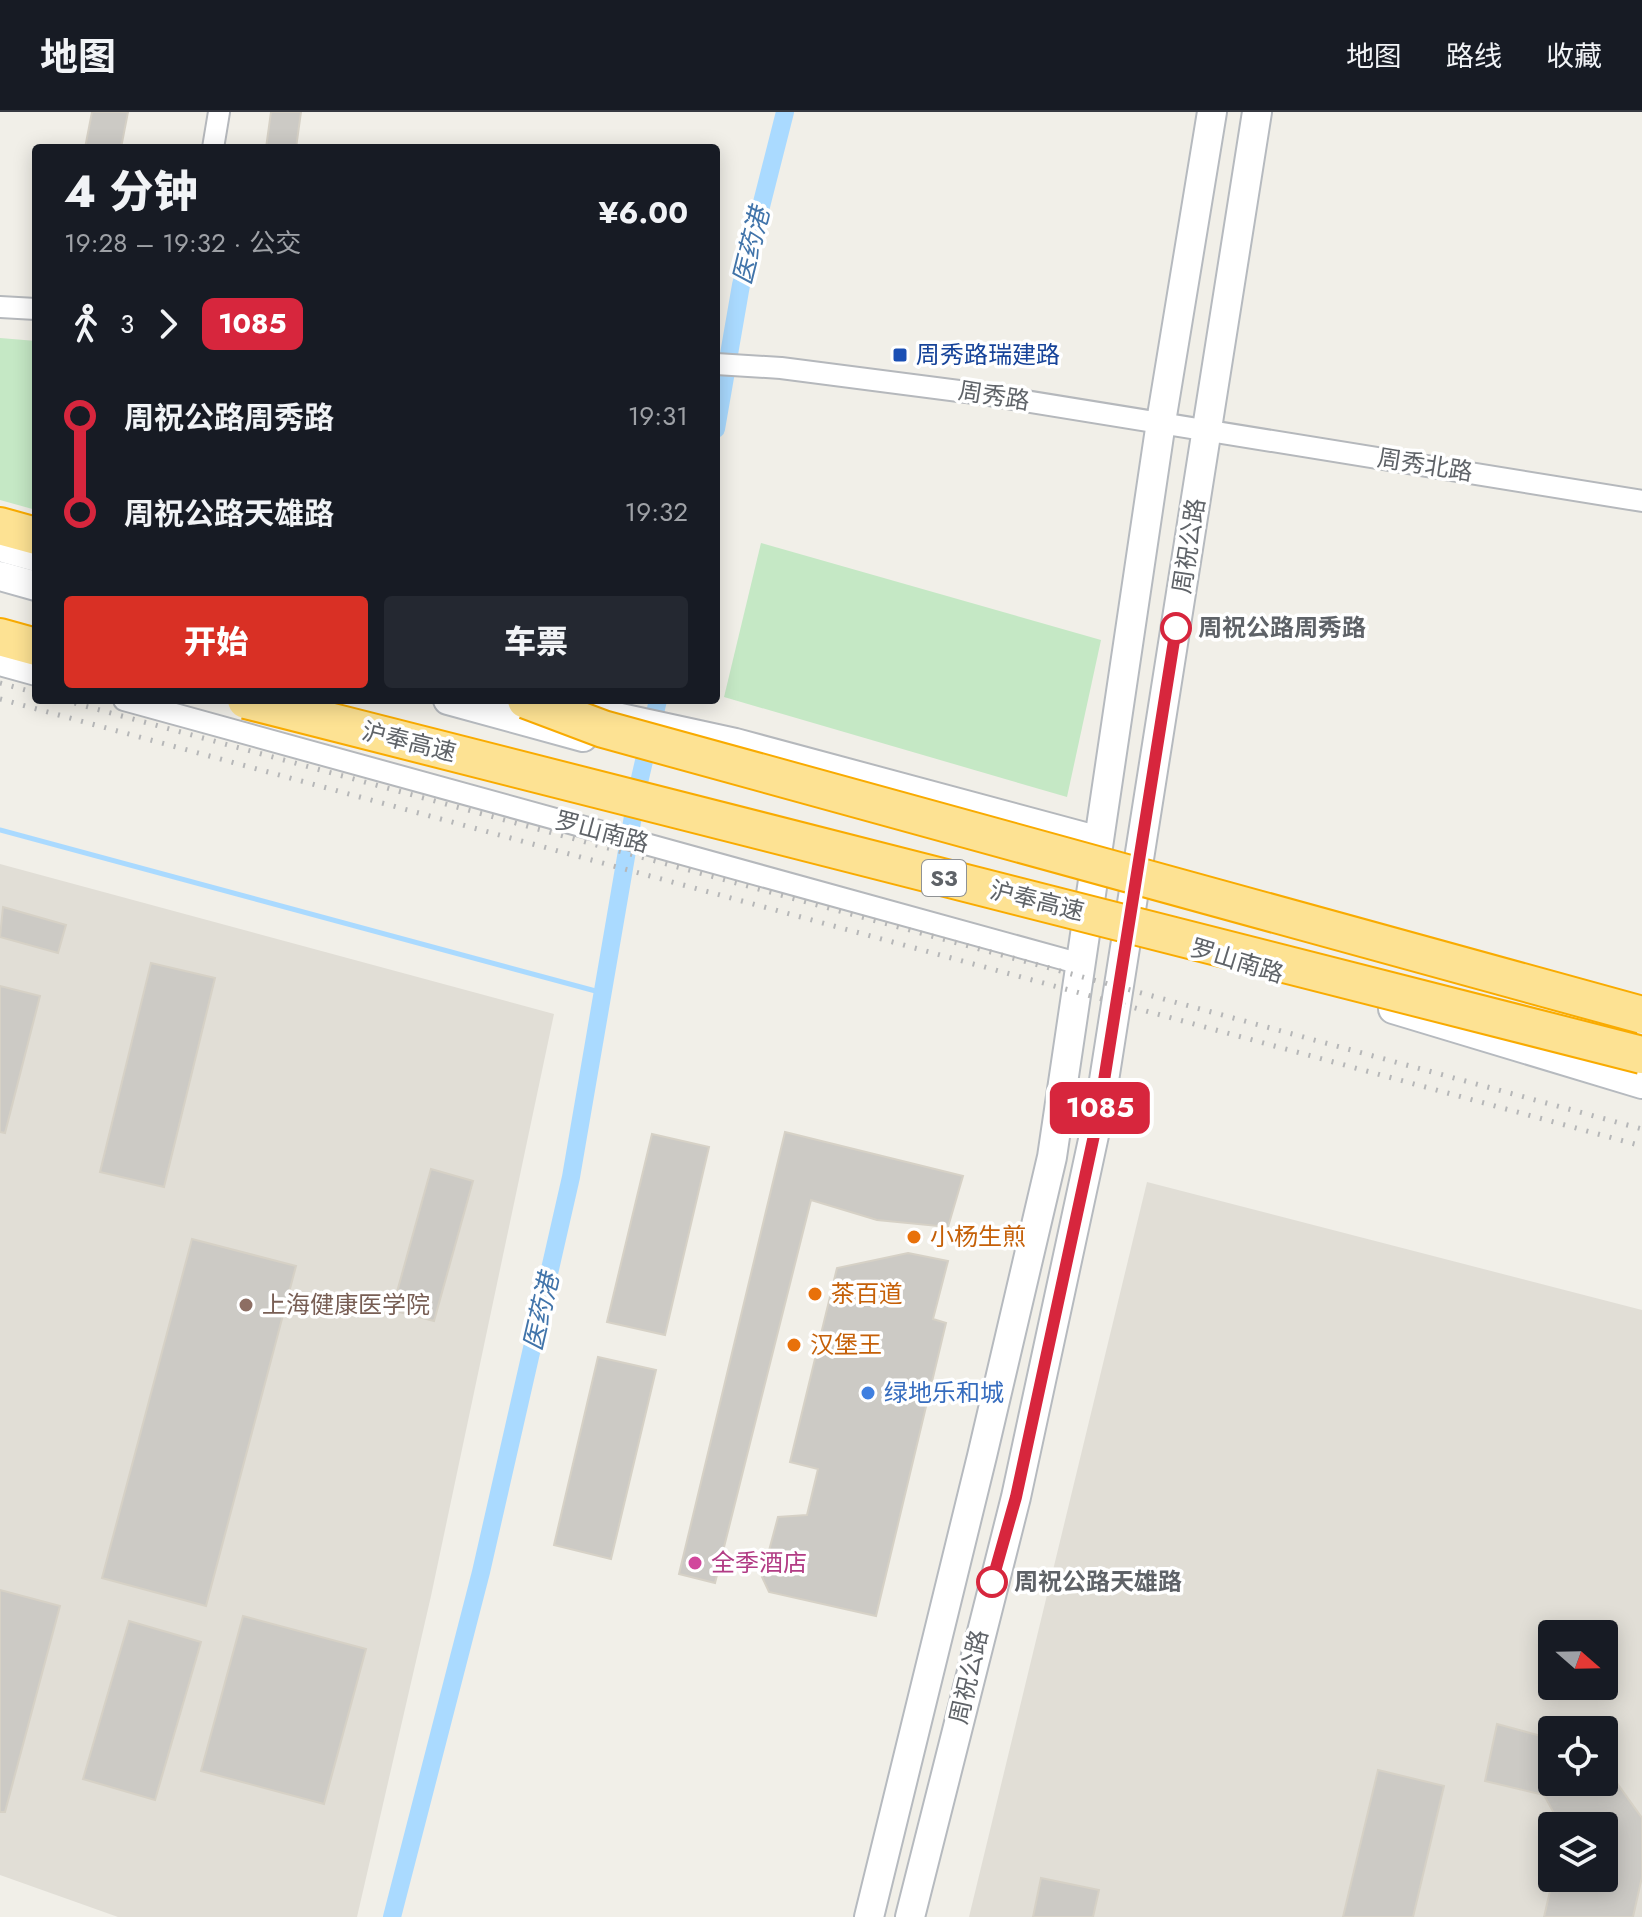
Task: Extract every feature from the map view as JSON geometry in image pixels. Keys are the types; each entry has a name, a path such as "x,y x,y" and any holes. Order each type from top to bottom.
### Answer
{"highway":[{"path":"0,526 32,535"},
{"path":"0,637 32,646"},
{"name":"沪奉高速","path":"262,704 1642,1055"},
{"name":"沪奉高速","path":"537,704 603,729 1642,1015"}],"street":[{"path":"214,144 219,112"},
{"name":"周祝公路","path":"869,1917 1052,1157 1161,422 1212,112"},
{"name":"周祝公路","path":"910,1917 1016,1497 1099,1112 1257,112"},
{"path":"0,307 32,309"},
{"name":"周秀路","path":"720,364 893,381 1207,430"},
{"name":"周秀北路","path":"1207,430 1642,501"},
{"path":"0,551 32,560"},
{"path":"0,576 32,585"},
{"path":"0,621 32,630"},
{"path":"0,665 32,674"},
{"name":"罗山南路","path":"138,704 1081,964"},
{"name":"罗山南路","path":"297,704 1128,928 1642,1084"},
{"name":"罗山南路","path":"462,704 1094,874 1642,1001"},
{"path":"573,704 711,733 846,767 1100,837"}],"shaded area":[{"name":"上海健康医学院","path":"0,864 554,1014 431,1596 357,1917 118,1917 0,1875"},
{"path":"1147,1182 1642,1310 1642,1917 969,1917"}],"green space":[{"path":"0,338 32,341 32,509 0,500"},
{"path":"761,543 1101,640 1067,797 724,697"}],"building":[{"path":"92,112 128,112 122,144 86,144"},
{"path":"271,112 301,112 297,144 267,144"},
{"path":"3,907 66,925 58,953 0,937"},
{"path":"151,963 215,978 164,1187 100,1172"},
{"path":"0,986 40,996 5,1133 0,1132"},
{"path":"785,1132 963,1176 948,1227 877,1220 811,1200 715,1583 679,1574"},
{"path":"652,1134 709,1147 665,1335 607,1322"},
{"path":"431,1169 473,1181 434,1321 392,1310"},
{"path":"192,1239 296,1266 206,1606 102,1578"},
{"name":"绿地乐和城","path":"908,1253 948,1261 933,1319 946,1323 876,1616 769,1592 762,1577 778,1517 807,1515 818,1469 790,1462 837,1268"},
{"path":"598,1357 656,1370 611,1559 554,1545"},
{"path":"0,1590 60,1606 5,1812 0,1812"},
{"path":"243,1616 366,1649 324,1804 201,1771"},
{"path":"129,1621 201,1642 155,1800 83,1779"},
{"path":"1497,1724 1538,1735 1538,1794 1485,1781"},
{"path":"1378,1770 1444,1786 1413,1917 1343,1917"},
{"path":"1618,1785 1642,1818 1642,1877 1633,1917 1544,1917 1550,1892 1618,1892 1618,1812 1553,1812 1545,1796 1618,1796"},
{"path":"1041,1878 1099,1890 1093,1917 1033,1917"}],"waterway":[{"name":"医药港","path":"720,406 741,285 785,112"},
{"name":"医药港","path":"392,1917 481,1572 571,1177 638,787 657,704"},
{"path":"0,830 603,993"}],"railway":[{"path":"0,683 32,692"},
{"path":"0,699 1642,1146"},
{"path":"78,704 1642,1129"}],"bus line":[{"name":"1085","path":"992,1582 1016,1497 1099,1112 1176,628"}],"place":[{"name":"周秀路瑞建路","path":"900,355"},
{"name":"周祝公路周秀路","path":"1176,628"},
{"name":"小杨生煎","path":"914,1237"},
{"name":"茶百道","path":"815,1294"},
{"name":"上海健康医学院","path":"246,1305"},
{"name":"汉堡王","path":"794,1345"},
{"name":"绿地乐和城","path":"868,1393"},
{"name":"全季酒店","path":"695,1563"},
{"name":"周祝公路天雄路","path":"992,1582"}]}
